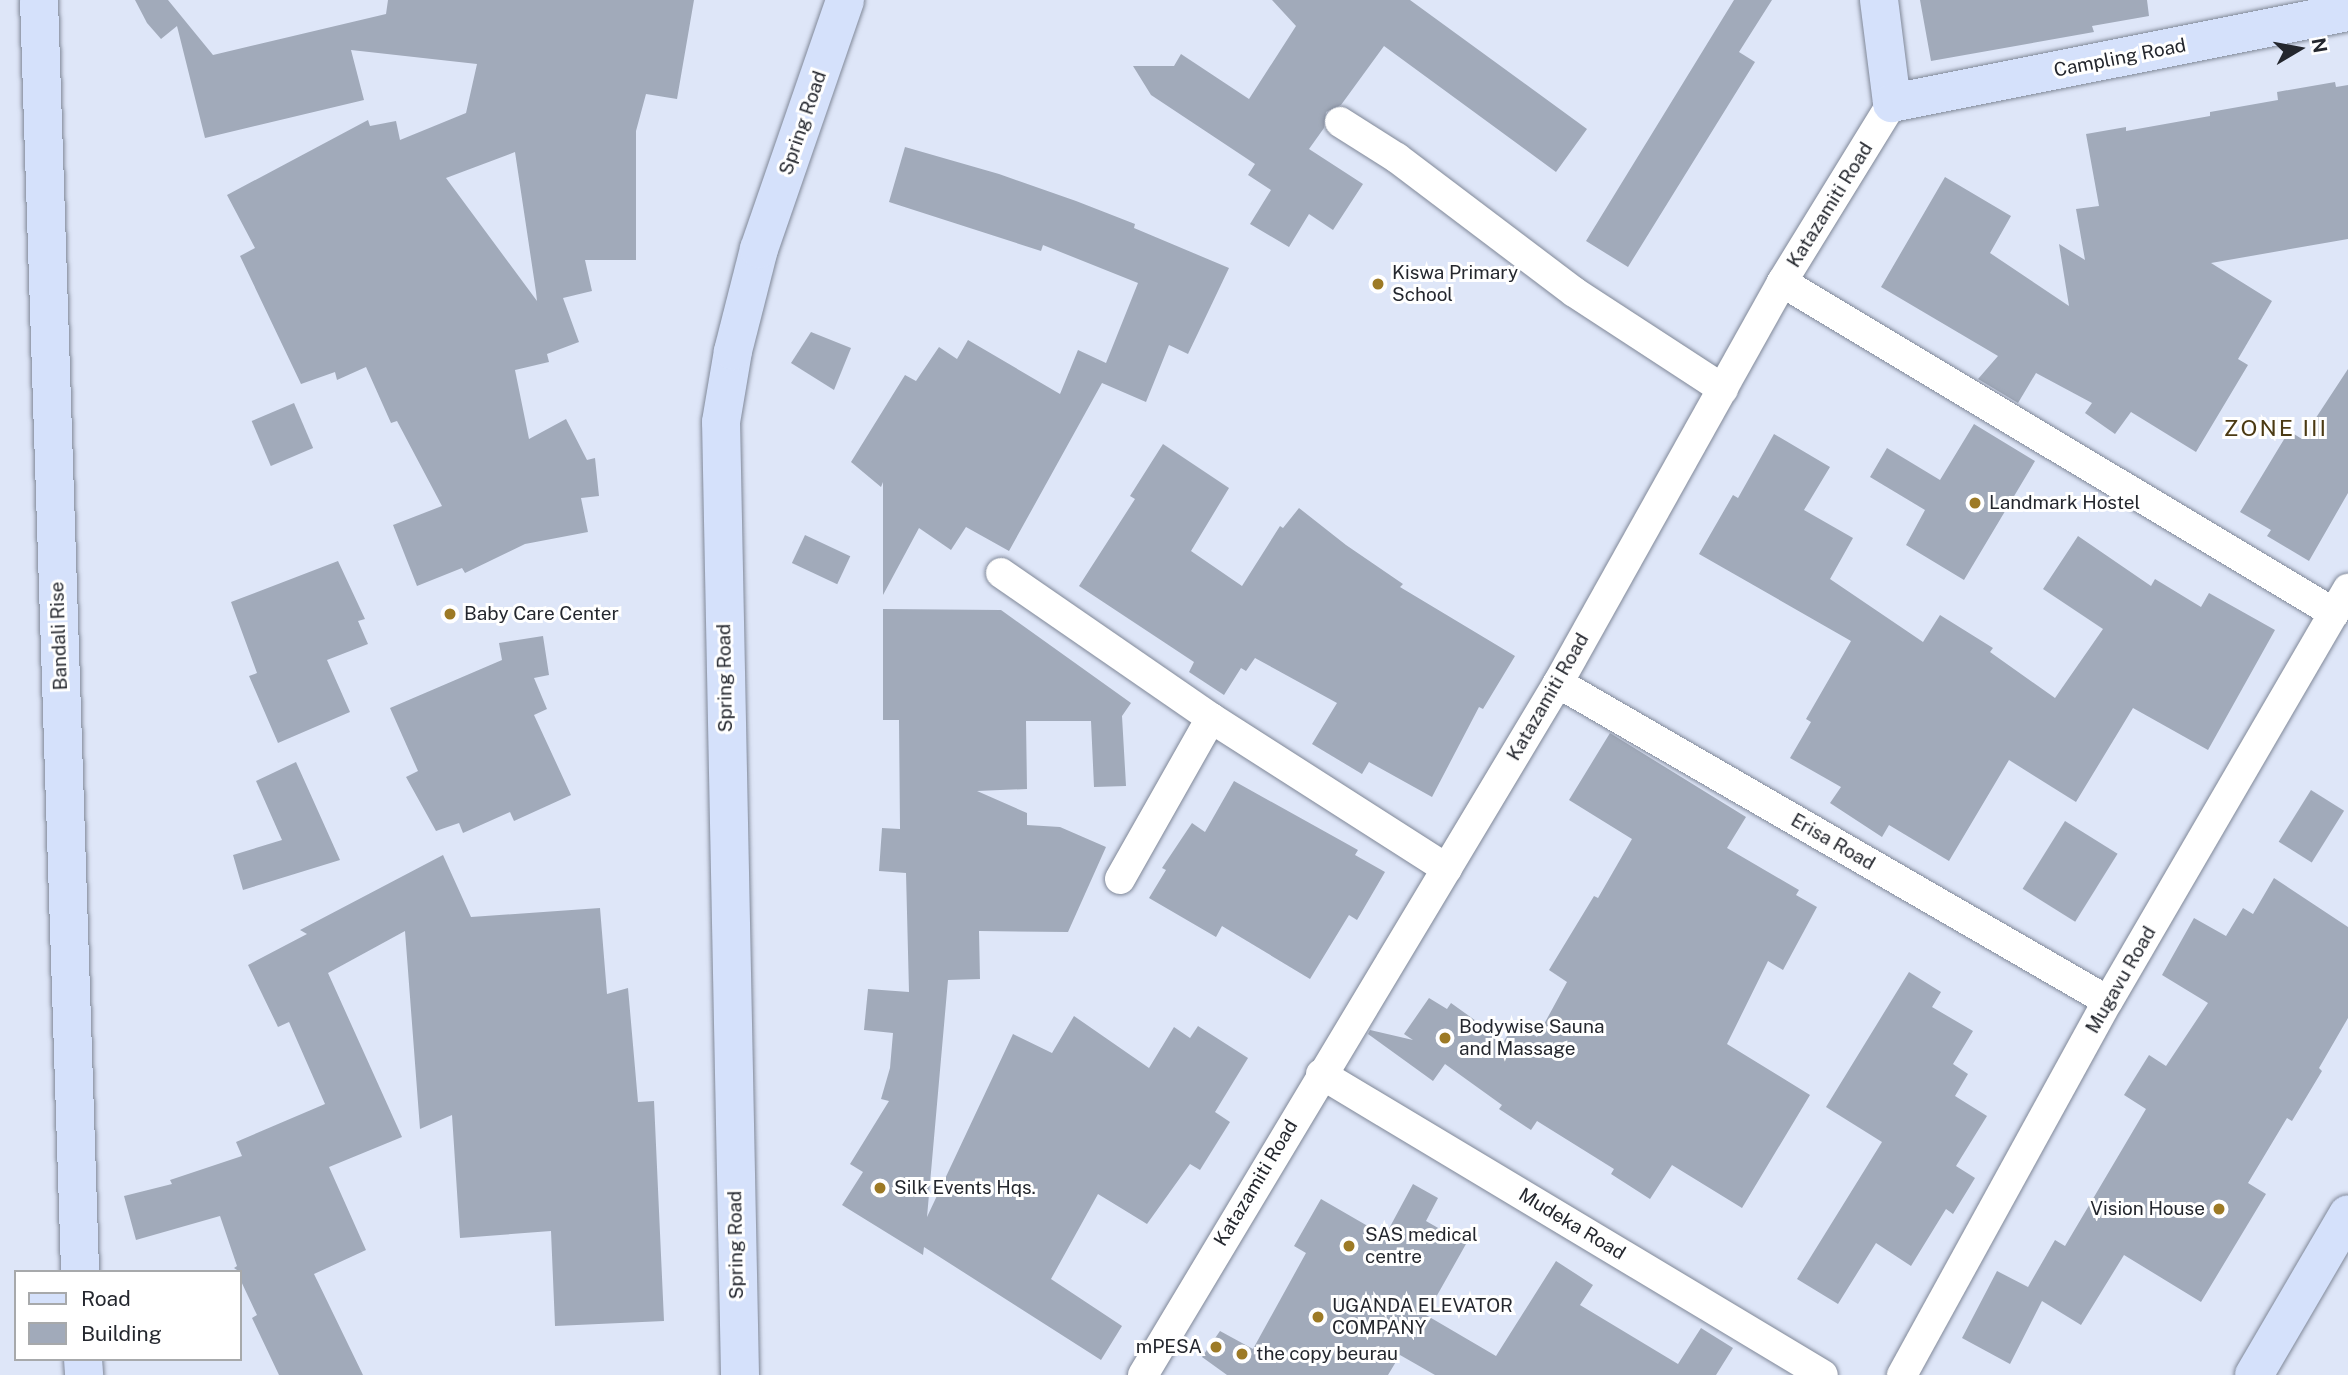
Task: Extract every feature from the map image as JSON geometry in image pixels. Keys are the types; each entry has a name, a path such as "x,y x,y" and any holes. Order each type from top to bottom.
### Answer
{"street":[{"name":"Bandali Rise","path":"39,0 80,1270"},
{"name":"Spring Road","path":"740,1375 721,422 733,351 760,249 845,0"},
{"path":"1878,0 1892,103"},
{"name":"Campling Road","path":"1892,103 2298,11 2348,12"},
{"name":"Katazamiti Road","path":"1143,1375 1321,1074 1558,683 1782,282 1892,103"},
{"path":"1340,122 1397,158 1574,292 1723,388"},
{"path":"1782,282 2341,601"},
{"path":"1001,573 1211,718 1447,869"},
{"name":"Mugavu Road","path":"1902,1375 2108,1001 2341,601"},
{"name":"Erisa Road","path":"1558,683 2108,1001"},
{"path":"1121,879 1211,718"},
{"name":"Mudeka Road","path":"1321,1074 1823,1375"},
{"path":"2254,1375 2348,1214"}],"building":[{"path":"135,0 168,0 213,55 386,14 388,0 694,0 677,99 646,94 636,131 636,260 585,260 592,291 563,298 579,342 547,354 549,362 515,370 529,439 566,419 587,460 595,458 599,496 581,498 588,532 525,544 465,573 462,568 417,586 393,525 442,506 397,421 391,423 366,367 337,380 335,372 301,384 240,256 255,248 227,195 368,120 370,126 396,121 400,140 466,113 477,64 351,50 364,100 205,138 177,26 161,39 147,23","holes":["515,152 537,301 446,178"]},
{"path":"1272,0 1410,0 1587,129 1556,172 1384,46 1341,105 1326,112 1324,128 1309,149 1363,184 1333,230 1309,214 1289,247 1250,224 1271,190 1248,175 1255,164 1151,95 1133,66 1174,66 1181,54 1249,99 1296,26"},
{"path":"1734,0 1772,0 1739,52 1755,62 1628,267 1586,241"},
{"path":"1920,0 2147,0 2149,16 2092,26 2094,32 1931,61"},
{"path":"2335,82 2336,87 2348,85 2348,239 2211,263 2272,301 2238,359 2248,365 2196,452 2131,412 2115,434 2085,413 2092,403 2036,373 2018,403 1978,379 1998,356 1881,287 1945,177 2011,216 1990,253 2069,306 2059,244 2085,260 2076,209 2099,206 2086,134 2126,127 2126,131 2210,116 2210,112 2278,100 2277,92"},
{"path":"905,147 999,174 1076,201 1135,224 1134,228 1229,268 1188,354 1169,345 1146,402 1102,383 1009,551 966,527 951,550 919,528 883,595 883,482 881,487 851,462 905,375 916,381 939,347 957,359 968,340 1060,394 1078,350 1106,363 1138,283 1043,245 1041,251 889,202"},
{"path":"811,332 851,348 834,390 791,363"},
{"path":"2348,369 2348,493 2309,561 2267,536 2271,530 2240,512 2289,431 2302,439"},
{"path":"294,403 313,448 271,466 252,421"},
{"name":"Landmark Hostel","path":"1974,424 2035,461 1964,580 1906,545 1925,510 1870,477 1887,448 1940,480"},
{"path":"1774,434 1830,467 1804,510 1853,538 1830,579 1923,642 1940,615 1993,648 1990,652 2055,698 2103,629 2043,589 2078,536 2151,586 2155,579 2201,607 2209,593 2275,630 2208,750 2133,708 2076,802 2009,760 1949,861 1889,825 1882,837 1830,803 1841,787 1790,758 1811,722 1806,719 1851,641 1699,554 1733,495 1738,498"},
{"path":"1163,444 1229,488 1191,551 1242,586 1280,526 1283,528 1299,508 1346,545 1403,584 1400,587 1515,656 1483,709 1479,707 1432,797 1369,762 1362,774 1312,744 1337,703 1255,658 1246,671 1241,668 1224,695 1189,672 1194,662 1079,586 1135,499 1130,496"},
{"path":"805,535 850,556 837,584 792,563"},
{"path":"338,561 365,619 358,621 368,644 327,660 350,712 278,743 249,676 257,673 231,602"},
{"path":"883,609 1001,610 1131,703 1122,716 1126,786 1094,787 1091,721 1026,721 1027,789 977,791 1027,813 1027,825 1060,827 1106,847 1068,932 979,931 980,979 948,980 927,1217 1013,1034 1052,1053 1074,1016 1149,1068 1174,1027 1190,1038 1198,1026 1248,1058 1215,1112 1230,1122 1200,1170 1190,1164 1147,1224 1098,1194 1051,1279 1122,1326 1101,1360 924,1247 923,1255 842,1205 863,1172 850,1164 889,1101 881,1099 890,1068 893,1033 864,1030 868,989 909,992 906,873 879,871 882,828 900,829 899,720 883,720"},
{"path":"543,636 549,675 534,678 547,709 534,715 571,795 514,821 510,812 463,833 459,823 436,831 406,777 418,771 390,708 502,660 499,643"},
{"path":"1610,733 1746,817 1727,848 1799,890 1796,895 1817,907 1783,970 1768,961 1727,1044 1810,1095 1742,1208 1672,1165 1650,1199 1611,1174 1614,1169 1537,1121 1531,1130 1499,1109 1502,1105 1445,1064 1433,1081 1368,1034 1370,1030 1413,1040 1404,1034 1429,998 1447,1009 1451,1003 1504,1041 1515,1023 1537,1037 1567,982 1549,970 1594,896 1598,898 1632,839 1569,800"},
{"path":"296,762 340,860 243,890 233,855 282,840 256,781"},
{"path":"1234,781 1358,850 1355,855 1385,872 1357,920 1349,915 1310,979 1222,926 1216,937 1149,898 1166,870 1162,868 1192,823 1205,832"},
{"path":"2311,790 2344,811 2312,862 2279,842"},
{"path":"2065,821 2118,854 2075,922 2023,889"},
{"path":"443,855 471,917 600,908 607,994 628,988 638,1102 654,1101 664,1321 555,1326 551,1231 460,1238 452,1115 420,1129 405,931 328,973 402,1137 329,1167 366,1250 314,1274 363,1375 279,1375 252,1318 257,1315 242,1283 242,1270 234,1268 237,1266 220,1216 136,1240 124,1196 172,1184 170,1180 242,1156 236,1142 325,1104 289,1022 278,1027 248,965 307,934 300,930"},
{"path":"2274,878 2348,927 2348,1018 2319,1068 2322,1071 2292,1121 2287,1118 2248,1183 2266,1194 2201,1302 2124,1255 2081,1325 2042,1301 2010,1364 1962,1338 1997,1271 2028,1287 2055,1240 2065,1246 2146,1109 2124,1095 2149,1055 2166,1066 2208,1003 2162,975 2194,918 2226,936 2243,908 2253,914"},
{"path":"1909,972 1941,992 1932,1007 1973,1031 1953,1064 1968,1074 1955,1096 1987,1116 1956,1166 1975,1178 1953,1214 1946,1209 1911,1266 1876,1243 1838,1304 1797,1279 1882,1142 1826,1107"},
{"path":"1413,1184 1438,1198 1426,1221 1466,1244 1426,1315 1496,1356 1556,1261 1593,1285 1580,1305 1678,1364 1701,1328 1733,1348 1716,1375 1435,1375 1400,1355 1388,1375 1227,1375 1202,1357 1220,1331 1253,1349 1306,1253 1294,1246 1321,1199 1385,1236"}],"place":[{"name":"Kiswa Primary School","path":"1378,284"},
{"name":"Landmark Hostel","path":"1975,503"},
{"name":"Baby Care Center","path":"450,614"},
{"name":"Bodywise Sauna and Massage","path":"1445,1038"},
{"name":"Silk Events Hqs.","path":"880,1188"},
{"name":"Vision House","path":"2219,1209"},
{"name":"SAS medical centre","path":"1349,1246"},
{"name":"UGANDA ELEVATOR COMPANY","path":"1318,1317"},
{"name":"mPESA","path":"1216,1347"},
{"name":"the copy beurau","path":"1242,1354"}],"district":[{"name":"ZONE III","path":"2276,428"}]}
